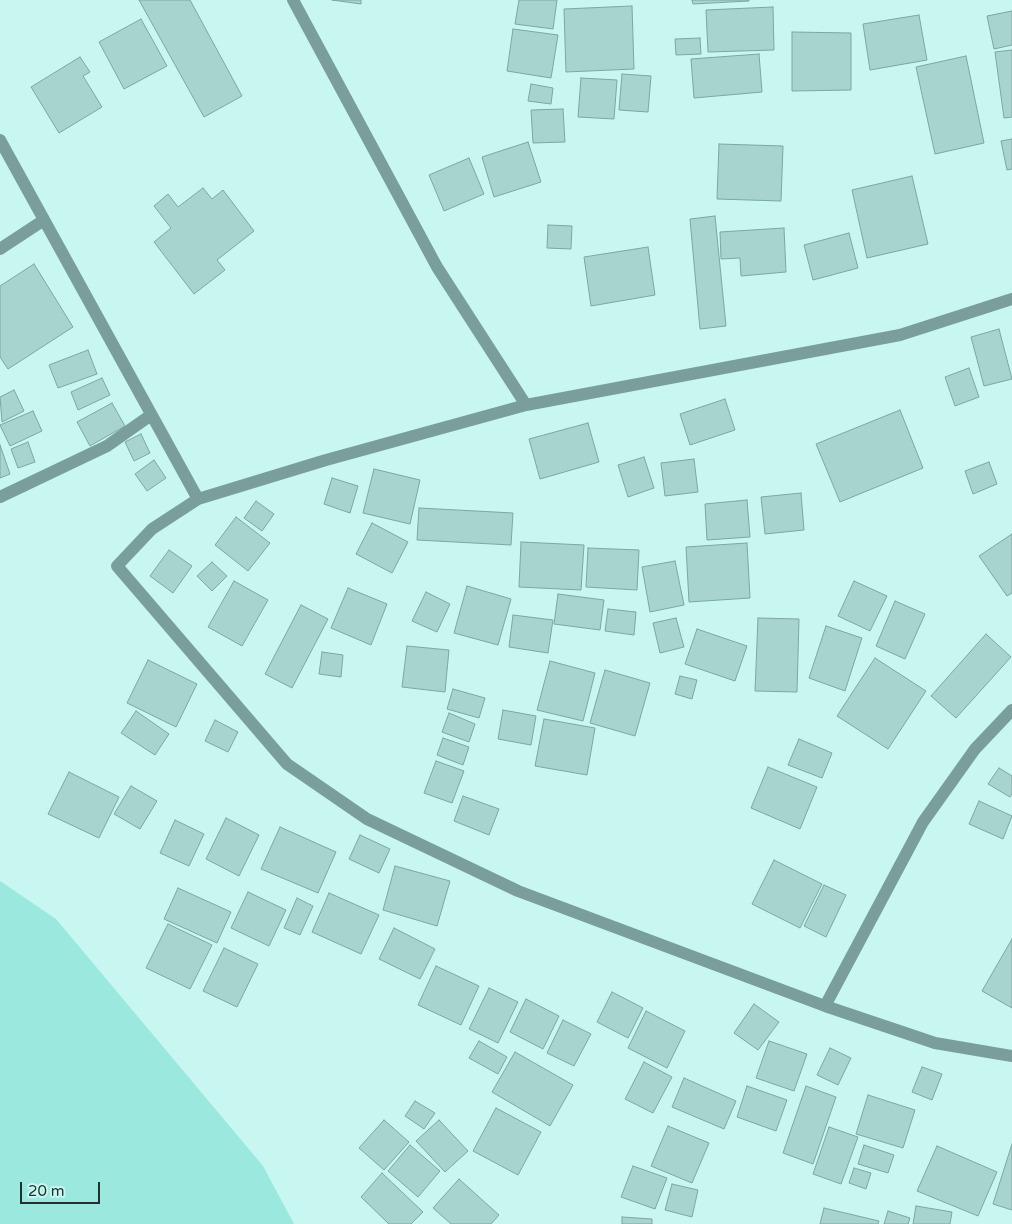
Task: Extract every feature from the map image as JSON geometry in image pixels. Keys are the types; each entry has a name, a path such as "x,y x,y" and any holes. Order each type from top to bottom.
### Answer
{"street":[{"path":"293,0 437,267 526,405"},
{"path":"0,140 198,499"},
{"path":"0,249 44,220"},
{"path":"1012,299 900,335 526,405 326,460 198,499 152,529 117,566 287,764 367,819 518,892 825,1006 935,1043 1012,1056"},
{"path":"0,497 107,446 151,415"},
{"path":"825,1006 923,822 975,749 1012,710"}],"shaded area":[{"path":"0,881 56,919 263,1166 294,1224 0,1224"}],"building":[{"path":"139,0 190,0 242,96 204,117"},
{"path":"332,0 361,0 361,4"},
{"path":"519,0 557,0 553,29 515,24"},
{"path":"692,0 749,0 749,1 693,4"},
{"path":"632,6 634,69 566,72 564,9"},
{"path":"773,7 774,50 708,52 706,10"},
{"path":"1012,11 1012,45 994,49 987,16"},
{"path":"919,15 927,60 870,70 863,24"},
{"path":"141,19 167,66 124,89 99,42"},
{"path":"513,29 558,35 551,78 507,71"},
{"path":"792,32 851,33 851,90 792,91"},
{"path":"700,38 701,54 676,55 675,39"},
{"path":"1012,50 1012,117 1004,118 995,52"},
{"path":"759,54 762,92 694,98 691,59"},
{"path":"966,56 984,143 935,154 916,67"},
{"path":"80,57 90,72 83,76 102,107 59,133 31,87"},
{"path":"622,74 651,76 648,112 619,110"},
{"path":"581,78 617,80 614,119 578,117"},
{"path":"531,84 553,88 551,104 528,101"},
{"path":"563,109 565,142 533,143 531,110"},
{"path":"1012,139 1012,169 1007,170 1001,141"},
{"path":"528,142 541,182 494,197 482,157"},
{"path":"719,144 783,146 781,201 717,199"},
{"path":"469,158 484,194 444,211 429,175"},
{"path":"912,176 928,244 867,258 852,190"},
{"path":"203,188 212,199 223,190 254,231 217,260 225,270 194,294 154,242 171,228 154,206 168,194 178,207"},
{"path":"715,216 726,326 700,329 690,219"},
{"path":"548,225 572,226 571,249 547,248"},
{"path":"784,228 786,272 741,276 740,258 721,259 720,232"},
{"path":"849,233 858,268 813,280 804,245"},
{"path":"648,247 655,295 591,306 584,257"},
{"path":"34,264 73,327 8,369 0,357 0,286"},
{"path":"999,329 1012,379 984,386 971,337"},
{"path":"88,350 97,374 58,388 49,365"},
{"path":"969,368 979,397 955,406 945,377"},
{"path":"102,378 110,395 78,410 71,392"},
{"path":"14,390 24,411 2,422 0,397"},
{"path":"725,399 735,430 690,445 680,414"},
{"path":"112,403 125,426 90,446 77,422"},
{"path":"900,410 923,468 840,502 816,444"},
{"path":"33,411 42,431 10,446 0,425"},
{"path":"588,423 599,462 540,479 529,439"},
{"path":"141,434 150,453 134,461 125,442"},
{"path":"28,442 35,462 18,468 11,449"},
{"path":"0,445 10,474 0,478"},
{"path":"644,457 654,488 628,497 618,465"},
{"path":"694,459 698,492 665,496 661,463"},
{"path":"154,460 166,478 147,491 135,474"},
{"path":"989,462 997,484 973,494 965,471"},
{"path":"374,469 420,480 410,524 363,513"},
{"path":"332,478 358,486 350,513 324,504"},
{"path":"801,493 804,530 765,534 761,497"},
{"path":"747,500 750,537 707,540 705,504"},
{"path":"256,501 274,514 262,531 244,518"},
{"path":"419,508 513,513 511,545 417,540"},
{"path":"236,517 270,543 248,571 215,545"},
{"path":"372,523 408,542 392,573 356,554"},
{"path":"1012,534 1012,593 1007,596 979,556"},
{"path":"521,542 584,545 581,590 519,587"},
{"path":"747,543 750,598 689,602 686,547"},
{"path":"588,548 639,550 637,590 586,587"},
{"path":"169,550 192,566 173,593 150,576"},
{"path":"675,561 684,605 650,612 642,567"},
{"path":"212,562 227,576 212,591 197,576"},
{"path":"234,581 268,600 242,646 208,627"},
{"path":"854,581 887,596 870,631 838,616"},
{"path":"467,586 511,599 498,645 454,633"},
{"path":"348,588 387,604 371,645 331,628"},
{"path":"426,592 450,604 437,632 412,621"},
{"path":"558,594 604,600 600,630 554,624"},
{"path":"895,601 925,614 905,659 876,646"},
{"path":"301,605 328,619 292,688 265,674"},
{"path":"608,609 636,612 634,635 605,631"},
{"path":"513,615 553,620 548,653 509,647"},
{"path":"676,618 684,647 660,653 653,623"},
{"path":"758,618 799,619 797,692 755,691"},
{"path":"826,626 862,638 845,691 809,678"},
{"path":"697,629 747,646 735,681 685,664"},
{"path":"986,634 1011,657 956,718 931,696"},
{"path":"407,646 449,650 445,692 402,687"},
{"path":"322,652 343,655 341,677 319,674"},
{"path":"875,658 926,691 888,749 837,716"},
{"path":"148,660 197,684 176,727 127,703"},
{"path":"550,661 595,673 583,721 537,710"},
{"path":"605,670 650,683 635,736 590,723"},
{"path":"680,676 697,680 692,699 675,694"},
{"path":"453,689 485,698 479,718 447,709"},
{"path":"503,710 536,716 531,745 498,739"},
{"path":"136,711 169,734 155,755 121,733"},
{"path":"449,713 475,724 469,742 442,732"},
{"path":"544,719 595,728 587,775 535,766"},
{"path":"215,720 238,732 228,752 205,741"},
{"path":"443,738 469,747 463,765 437,755"},
{"path":"799,739 832,753 822,778 788,765"},
{"path":"436,761 464,771 452,803 424,793"},
{"path":"768,767 817,787 800,829 751,808"},
{"path":"999,768 1012,776 1012,794 1010,797 988,784"},
{"path":"69,772 119,797 99,838 48,814"},
{"path":"131,786 157,801 140,829 114,814"},
{"path":"463,796 499,809 489,835 454,821"},
{"path":"979,801 1012,816 1003,839 969,824"},
{"path":"226,818 259,835 239,876 206,859"},
{"path":"175,820 204,834 189,866 160,853"},
{"path":"280,827 336,852 318,893 261,869"},
{"path":"360,835 390,849 379,873 349,859"},
{"path":"774,860 822,884 800,928 752,904"},
{"path":"395,866 450,881 437,926 383,910"},
{"path":"824,885 846,895 826,937 804,926"},
{"path":"178,888 231,912 217,943 164,919"},
{"path":"248,892 286,910 269,946 231,928"},
{"path":"329,893 379,915 361,954 312,932"},
{"path":"297,898 313,906 300,935 284,928"},
{"path":"168,924 212,945 190,989 146,968"},
{"path":"394,928 435,949 420,979 379,959"},
{"path":"1012,939 1012,1008 982,991"},
{"path":"224,948 258,964 237,1007 203,991"},
{"path":"436,966 479,986 461,1025 418,1005"},
{"path":"489,988 518,1002 498,1043 469,1029"},
{"path":"612,992 643,1008 628,1038 597,1022"},
{"path":"526,999 559,1016 543,1049 510,1032"},
{"path":"754,1004 779,1022 758,1050 734,1033"},
{"path":"646,1011 685,1031 667,1068 628,1048"},
{"path":"563,1020 591,1034 574,1066 547,1053"},
{"path":"479,1041 507,1057 498,1074 469,1058"},
{"path":"769,1041 807,1054 794,1091 756,1078"},
{"path":"830,1048 851,1058 838,1085 817,1075"},
{"path":"515,1052 573,1085 550,1126 492,1092"},
{"path":"644,1062 672,1077 653,1113 625,1099"},
{"path":"922,1067 942,1074 932,1100 912,1092"},
{"path":"684,1078 736,1101 724,1129 672,1107"},
{"path":"747,1086 787,1100 776,1131 737,1117"},
{"path":"806,1086 836,1097 813,1164 783,1153"},
{"path":"868,1095 915,1110 903,1148 856,1134"},
{"path":"415,1101 435,1113 424,1129 405,1116"},
{"path":"496,1108 541,1132 518,1175 473,1151"},
{"path":"384,1120 409,1142 384,1170 359,1148"},
{"path":"439,1120 468,1151 445,1172 416,1141"},
{"path":"668,1126 709,1143 692,1183 651,1166"},
{"path":"829,1127 858,1137 841,1184 813,1174"},
{"path":"1012,1144 1012,1210 993,1204"},
{"path":"410,1145 440,1171 418,1197 388,1171"},
{"path":"864,1145 894,1155 888,1173 858,1164"},
{"path":"937,1146 997,1172 978,1216 917,1191"},
{"path":"633,1166 667,1178 655,1209 621,1197"},
{"path":"854,1168 871,1173 866,1189 849,1183"},
{"path":"382,1173 423,1212 411,1224 389,1224 361,1197"},
{"path":"459,1179 499,1215 491,1224 451,1224 433,1208"},
{"path":"672,1184 698,1190 692,1217 665,1210"},
{"path":"916,1206 952,1212 950,1224 913,1224"},
{"path":"824,1208 879,1221 878,1224 820,1224"},
{"path":"888,1211 910,1218 908,1224 884,1224"},
{"path":"622,1217 652,1219 652,1224 622,1224"}]}
